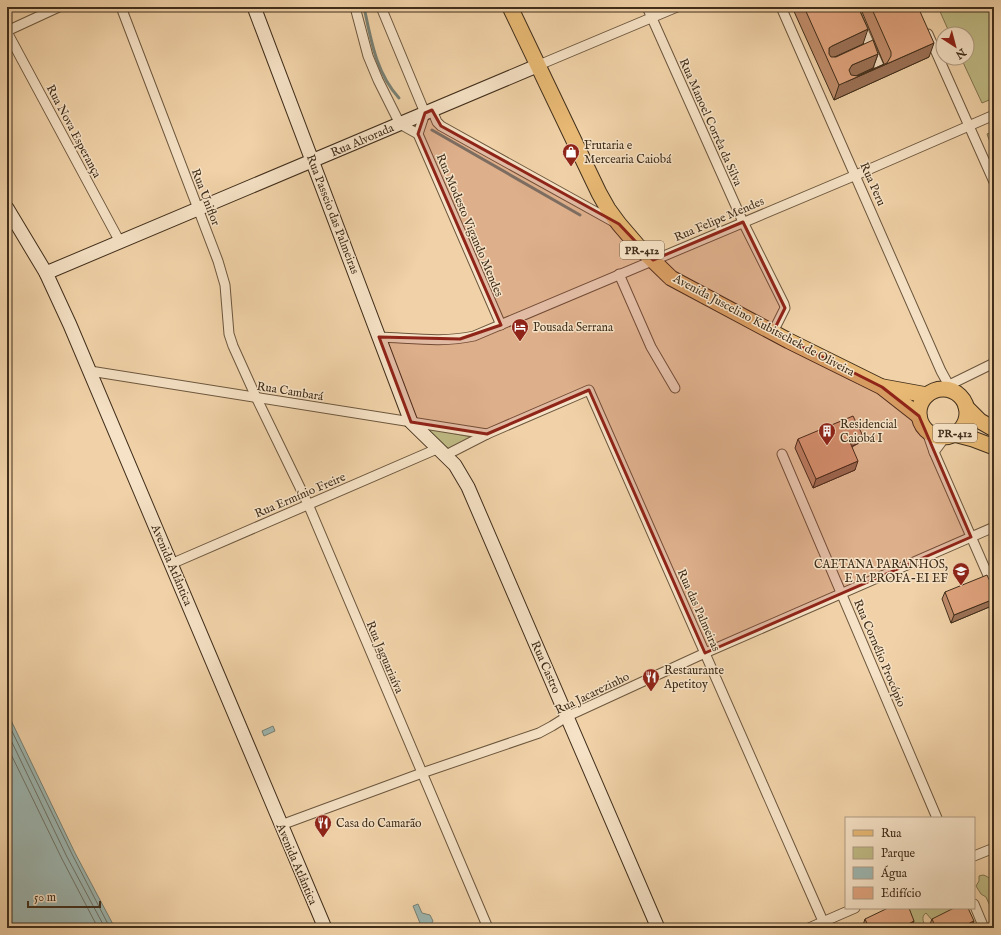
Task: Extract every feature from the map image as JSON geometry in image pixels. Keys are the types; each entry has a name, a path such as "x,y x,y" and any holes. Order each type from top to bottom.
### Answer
{"main road":[{"name":"Avenida Juscelino Kubitschek de Oliveira","path":"510,7 599,193 608,209 637,245 671,278 882,387 922,423"},
{"name":"Avenida Juscelino Kubitschek de Oliveira","path":"882,387 943,391"},
{"name":"PR-412","path":"994,429 980,421 966,407 959,396 943,391 922,401 920,408 922,423 932,434 973,439 994,447"},
{"name":"PR-412","path":"950,435 960,429 964,422 966,407"}],"street":[{"path":"7,32 59,7"},
{"name":"Rua Uniflor","path":"121,7 222,273 225,285 229,334 256,397"},
{"name":"Rua Passeio das Palmeiras","path":"254,7 411,422"},
{"path":"355,7 363,39 373,69 400,124 418,134 429,112"},
{"path":"381,7 429,112 441,126 619,224"},
{"name":"Rua Manoel Corrêa da Silva","path":"647,7 742,222 784,304 785,308 773,332"},
{"name":"Rua Alvorada","path":"46,273 677,7"},
{"name":"Rua Peru","path":"781,7 941,371 943,391"},
{"path":"853,7 867,49 880,69 879,72 864,78"},
{"path":"925,28 994,182"},
{"name":"Rua Nova Esperança","path":"7,32 120,242"},
{"name":"Rua Felipe Mendes","path":"379,337 460,339 474,336 856,175 994,115"},
{"name":"Rua Modesto Vigando Mendes","path":"418,134 501,325"},
{"name":"Avenida Atlântica","path":"7,208 46,273 67,318 325,928"},
{"path":"619,274 651,347 675,388"},
{"path":"941,371 940,379 943,391 957,384 961,378 994,363"},
{"name":"Rua Cambará","path":"90,371 487,434"},
{"name":"Rua Ermínio Freire","path":"171,564 308,504 443,452 589,390"},
{"name":"Rua das Palmeiras","path":"589,390 825,925"},
{"name":"Rua Jaguariaíva","path":"256,397 308,504 488,928"},
{"name":"Rua Castro","path":"411,422 443,452 458,470 468,487 568,716 658,928"},
{"path":"922,423 994,589"},
{"path":"934,452 950,435"},
{"name":"Rua Cornélio Procópio","path":"782,454 937,817"},
{"name":"Rua Jacarezinho","path":"281,826 422,773 539,733 568,716 705,653 994,527"},
{"path":"975,856 994,848"},
{"path":"975,906 984,928"},
{"path":"809,928 825,925 853,909"}],"highlighted area":[{"path":"432,110 441,126 619,224 653,260 743,222 785,308 773,332 882,387 919,416 971,537 705,653 589,390 487,434 411,422 379,337 460,339 501,325 418,134 425,113"}],"green space":[{"path":"938,7 994,7 994,98 982,103 965,66 975,66 975,26 946,26"},
{"path":"994,131 994,153 987,134"},
{"path":"425,428 472,437 447,450"},
{"path":"983,875 991,880 993,884 994,908 990,906 986,897 981,894 976,886 979,881 979,876"},
{"path":"897,909 956,909 932,920 926,913 923,918 927,928 907,928"}],"water":[{"path":"7,712 75,853 115,928 7,928"},
{"path":"273,726 275,731 264,736 262,731"},
{"path":"418,904 422,913 430,915 433,921 429,928 422,928 413,906"}],"building":[{"path":"804,7 858,7 868,29 832,46 829,48 829,54 831,57 836,57 873,40 878,54 852,65 849,70 851,75 858,76 887,63 891,56 891,52 871,7 918,7 934,43 839,85"},
{"path":"853,416 862,434 849,440 858,461 816,479 798,439"},
{"path":"987,575 994,590 994,599 954,615 945,592"},
{"path":"886,909 909,909 914,921 901,928 869,928 865,919"},
{"path":"952,909 968,909 974,921 959,928 936,928 932,919"},
{"path":"656,924 658,928 646,928"}],"waterway":[{"path":"364,7 372,44 380,67 391,88 399,98"},
{"path":"432,130 580,215"}],"place":[{"name":"Frutaria e Mercearia Caiobá","path":"571,167"},
{"name":"Pousada Serrana","path":"520,342"},
{"name":"Residencial Caiobá I","path":"827,446"},
{"name":"CAETANA PARANHOS, E M PROFA-EI EF","path":"961,586"},
{"name":"Restaurante Apetitoy","path":"651,692"},
{"name":"Casa do Camarão","path":"323,838"}]}
